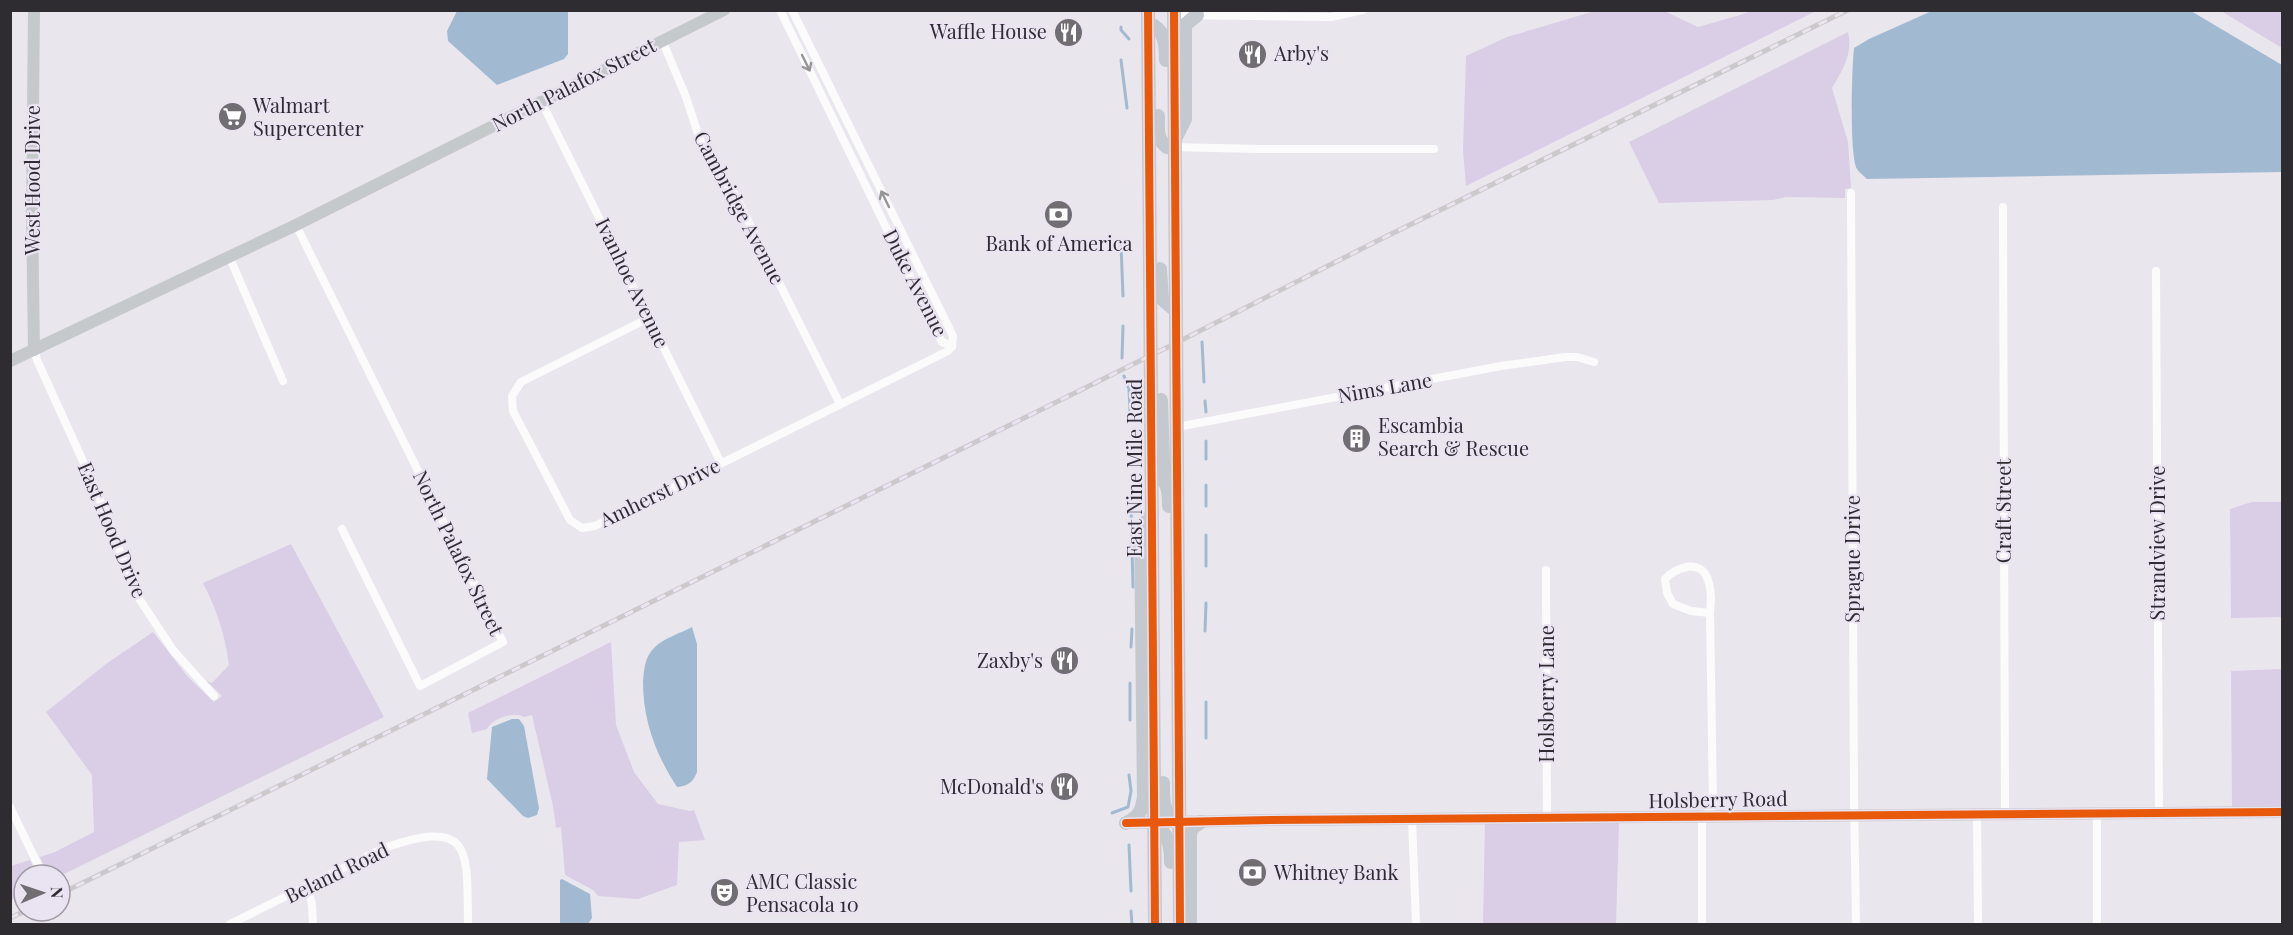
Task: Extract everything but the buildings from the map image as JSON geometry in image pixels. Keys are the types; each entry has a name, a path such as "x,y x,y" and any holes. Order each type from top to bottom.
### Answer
{"main road":[{"path":"1172,144 1173,12"},
{"path":"1172,144 1185,119 1185,25 1197,15"},
{"path":"1148,16 1159,28 1166,46 1172,144"},
{"name":"East Nine Mile Road","path":"1148,16 1155,924"},
{"path":"1148,53 1157,78 1158,133 1161,142 1172,144"},
{"name":"East Nine Mile Road","path":"1172,144 1167,244 1176,268 1180,924"},
{"path":"1150,207 1158,227 1162,299 1176,311"},
{"path":"1151,312 1176,311"},
{"path":"1151,373 1160,393 1163,463 1168,473 1177,472"},
{"path":"1152,472 1161,476 1167,485 1170,559 1178,575"},
{"path":"1126,823 1136,819 1142,810 1144,797 1142,529 1152,513"},
{"path":"1153,554 1160,575 1164,808 1170,817 1179,822"},
{"path":"1190,924 1190,834 1192,828 1201,822"},
{"path":"1154,823 1165,832 1171,851 1171,924"}],"street":[{"name":"West Hood Drive","path":"34,10 32,211 34,350"},
{"name":"North Palafox Street","path":"10,361 296,225 724,10"},
{"name":"Duke Avenue","path":"780,10 942,342 952,346 953,336 792,10"},
{"path":"1173,12 1197,15 1331,17 1363,10"},
{"name":"Cambridge Avenue","path":"662,40 686,97 706,154 734,194 840,404"},
{"name":"Ivanhoe Avenue","path":"542,103 721,463"},
{"path":"1149,147 1172,144 1258,149 1434,149"},
{"name":"Sprague Drive","path":"1851,194 1856,924"},
{"name":"Craft Street","path":"2003,207 2005,815"},
{"name":"North Palafox Street","path":"296,225 503,642 420,686 342,529"},
{"path":"229,256 283,381"},
{"name":"Strandview Drive","path":"2156,272 2159,814"},
{"name":"Amherst Drive","path":"649,318 521,382 515,388 512,396 513,411 570,520 582,528 595,526 948,351 952,346"},
{"name":"East Hood Drive","path":"34,350 96,490 138,597 173,650 214,696"},
{"name":"Nims Lane","path":"1177,427 1501,366 1566,357 1577,357 1594,362"},
{"path":"1702,924 1702,817 1711,809 1713,803 1710,614 1712,595 1708,578 1701,569 1690,566 1674,570 1665,579 1666,593 1673,604 1691,611 1710,614"},
{"name":"Holsberry Lane","path":"1546,570 1547,819"},
{"path":"10,807 37,863"},
{"name":"Holsberry Road","path":"1126,823 2283,812"},
{"path":"2097,814 2097,924"},
{"path":"1977,815 1978,924"},
{"path":"1412,820 1416,924"},
{"name":"Beland Road","path":"230,924 384,848 404,841 439,836 455,842 466,857 468,924"},
{"path":"307,886 312,904 313,924"}],"shaded area":[{"path":"1595,11 1664,11 1698,27 1750,11 1816,11 1466,186 1463,151 1466,56 1507,37"},
{"path":"2221,11 2282,11 2282,48"},
{"path":"1848,32 1848,54 1832,88 1848,142 1851,188 1845,189 1845,198 1786,197 1773,200 1659,203 1629,142"},
{"path":"2252,502 2282,502 2282,617 2231,618 2230,509"},
{"path":"291,544 384,717 72,870 72,863 43,863 40,857 94,832 92,775 46,712 106,664 153,632 188,677 214,702 222,696 207,681 212,683 229,665 220,623 203,583"},
{"path":"611,642 616,725 634,772 658,804 694,810 705,840 679,842 677,885 638,899 598,896 593,890 565,875 561,827 556,828 532,715 504,717 493,722 487,729 472,733 468,713"},
{"path":"2282,669 2282,807 2232,808 2231,671"},
{"path":"1619,823 1616,924 1483,924 1485,824"},
{"path":"11,866 12,866 11,900"}],"water":[{"path":"1934,10 2191,11 2282,65 2282,172 1867,179 1857,169 1854,161 1852,91 1854,48"},
{"path":"457,11 568,11 568,54 564,59 497,85 448,41 447,31"},
{"path":"692,627 697,644 697,772 690,783 677,787 652,737 645,710 643,677 647,659 655,647"},
{"path":"512,719 519,719 524,726 539,808 537,815 528,818 523,816 487,779 492,727"},
{"path":"560,880 590,894 592,918 588,924 560,924"}],"waterway":[{"path":"1121,27 1129,39"},
{"path":"1121,60 1127,108"},
{"path":"1121,245 1123,296"},
{"path":"1122,358 1123,326"},
{"path":"1202,342 1204,382"},
{"path":"1124,376 1129,389 1130,411"},
{"path":"1205,401 1206,412"},
{"path":"1206,441 1206,459"},
{"path":"1206,485 1206,506"},
{"path":"1131,510 1133,587"},
{"path":"1206,535 1206,566"},
{"path":"1205,631 1206,603"},
{"path":"1131,647 1132,629"},
{"path":"1130,683 1130,720"},
{"path":"1206,702 1206,738"},
{"path":"1112,813 1128,807 1131,791 1129,775"},
{"path":"1129,845 1131,891"},
{"path":"1131,911 1132,924"}],"railway":[{"path":"72,888 1848,10"}],"cycle path":[{"path":"1148,10 1155,924"},
{"path":"1174,10 1180,924"},
{"path":"1126,823 2282,812"}],"place":[{"name":"Waffle House","path":"1068,32"},
{"name":"Arby's","path":"1253,54"},
{"name":"Walmart Supercenter","path":"232,117"},
{"name":"Bank of America","path":"1059,214"},
{"name":"Escambia Search & Rescue","path":"1357,438"},
{"name":"Zaxby's","path":"1064,661"},
{"name":"McDonald's","path":"1065,787"},
{"name":"Whitney Bank","path":"1253,873"},
{"name":"AMC Classic Pensacola 10","path":"725,893"}]}
